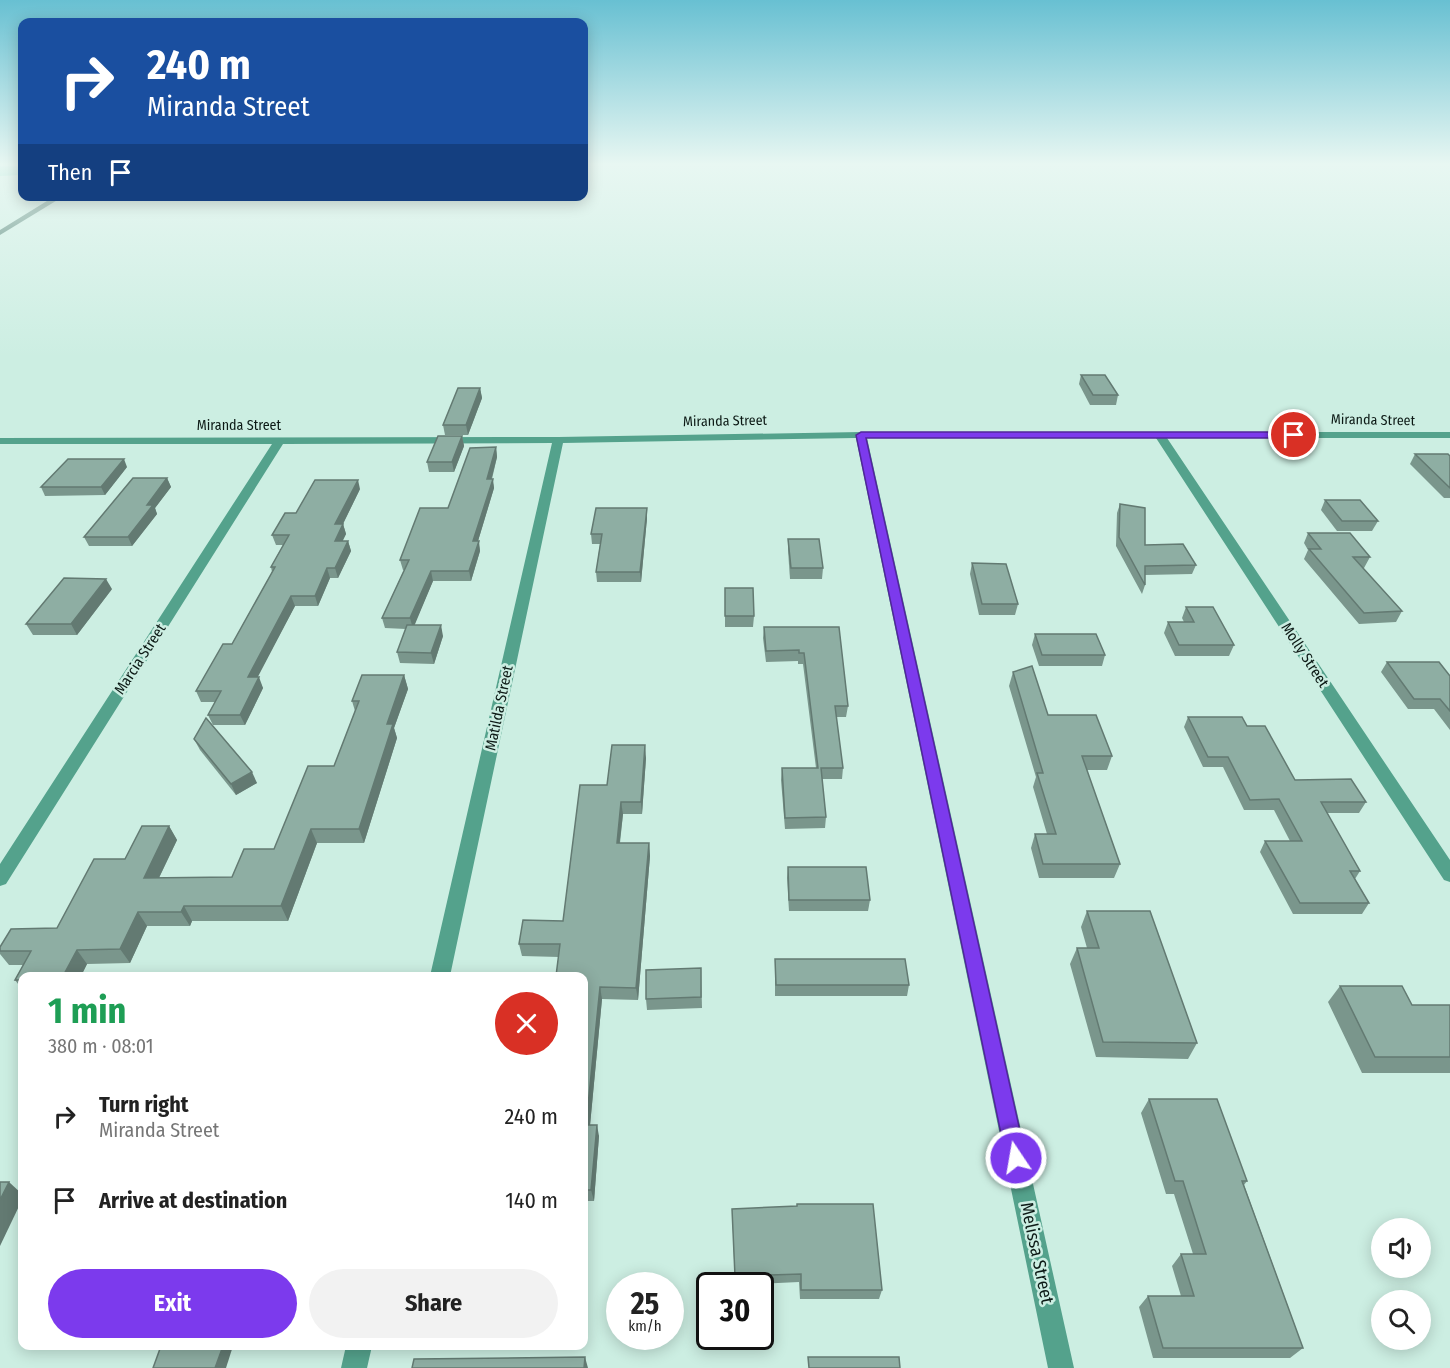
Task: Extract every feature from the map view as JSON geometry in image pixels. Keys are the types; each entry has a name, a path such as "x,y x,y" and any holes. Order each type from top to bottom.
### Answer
{"street":[{"name":"Miranda Street","path":"0,441 558,440 861,435 1450,435"},
{"name":"Melissa Street","path":"861,435 1061,1368"},
{"name":"Molly Street","path":"1159,435 1450,875"},
{"name":"Marcia Street","path":"0,879 280,440"},
{"name":"Matilda Street","path":"441,972 558,440"},
{"path":"354,1368 357,1350"}],"building":[{"path":"1081,375 1105,375 1118,395 1093,395"},
{"path":"458,388 480,388 466,425 443,425"},
{"path":"438,436 462,436 452,462 427,462"},
{"path":"496,447 487,479 493,479 473,541 479,541 469,571 431,571 410,618 382,618 409,560 400,560 420,508 448,508 470,448"},
{"path":"1415,454 1448,454 1450,456 1450,488"},
{"path":"68,459 124,459 101,487 41,487"},
{"path":"133,478 167,478 147,505 153,505 128,537 84,537"},
{"path":"315,480 358,480 335,524 343,524 335,541 348,541 335,568 327,568 315,596 291,596 248,677 259,677 240,715 208,715 221,691 196,691 223,644 232,644 275,567 271,567 289,535 272,535 285,513 296,513"},
{"path":"1325,500 1360,500 1378,521 1342,521"},
{"path":"1120,504 1145,508 1145,545 1183,544 1196,565 1145,566 1145,585 1119,537"},
{"path":"596,508 647,508 640,572 596,572 602,534 591,534"},
{"path":"1308,533 1350,533 1370,557 1353,557 1402,611 1364,613 1309,549 1321,549"},
{"path":"788,539 819,539 823,568 791,568"},
{"path":"972,563 1006,564 1018,604 982,604"},
{"path":"64,578 106,579 71,624 26,624"},
{"path":"725,588 753,588 754,616 725,616"},
{"path":"1186,607 1213,607 1234,645 1179,645 1168,622 1194,622"},
{"path":"407,625 441,625 431,653 397,652"},
{"path":"764,627 839,627 848,706 835,706 843,768 821,768 826,817 785,818 782,768 818,768 804,653 799,653 799,650 766,651"},
{"path":"1035,634 1096,634 1105,655 1042,655"},
{"path":"1387,662 1439,662 1450,676 1450,711 1440,699 1414,699"},
{"path":"1032,666 1048,715 1096,715 1112,756 1082,756 1120,864 1043,864 1035,834 1056,834 1037,773 1043,773 1013,672"},
{"path":"362,675 404,675 387,724 393,724 359,829 311,829 281,906 184,906 181,912 138,912 120,949 77,950 65,972 19,972 31,951 0,951 11,929 57,928 94,859 125,859 142,826 169,826 144,878 232,877 244,849 274,849 308,766 334,766 359,701 352,701"},
{"path":"1188,717 1242,717 1247,726 1265,726 1295,780 1351,779 1366,802 1321,802 1360,871 1350,871 1369,903 1300,903 1265,841 1302,841 1279,799 1250,800 1228,757 1208,757"},
{"path":"206,718 252,772 231,784 194,739"},
{"path":"612,745 645,745 641,802 621,802 617,843 649,843 636,988 600,987 588,1105 588,972 556,972 560,944 519,944 523,920 563,921 580,785 607,785"},
{"path":"788,867 866,867 870,900 789,900"},
{"path":"1087,911 1150,911 1197,1043 1103,1042 1077,948 1099,948"},
{"path":"775,959 905,959 909,985 776,985"},
{"path":"701,968 701,997 646,999 646,970"},
{"path":"1340,986 1402,986 1412,1005 1450,1005 1450,1057 1375,1057"},
{"path":"1149,1099 1217,1099 1247,1181 1242,1181 1303,1348 1163,1348 1148,1296 1194,1296 1181,1254 1206,1254 1183,1181 1175,1181"},
{"path":"588,1125 597,1125 591,1190 588,1190"},
{"path":"0,1182 9,1182 0,1200"},
{"path":"797,1204 873,1204 882,1290 801,1290 801,1274 735,1272 732,1209 797,1206"},
{"path":"160,1350 222,1350 215,1368 153,1368"},
{"path":"585,1357 584,1368 412,1368 414,1359"},
{"path":"808,1357 899,1357 900,1368 809,1368"}],"route":[{"path":"1016,1158 861,435 1294,435"}]}
